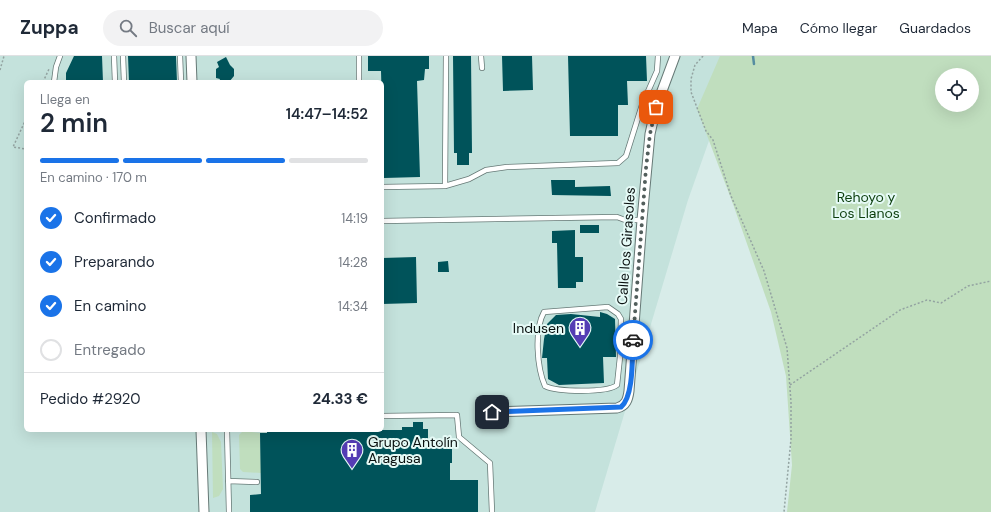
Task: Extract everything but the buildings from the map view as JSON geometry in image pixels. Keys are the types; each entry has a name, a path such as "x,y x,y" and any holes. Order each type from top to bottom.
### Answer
{"street":[{"path":"191,56 192,80"},
{"name":"Calle los Girasoles","path":"492,412 617,408 621,407 627,401 646,168 653,120 675,56"},
{"path":"201,432 204,512"}],"lane":[{"path":"54,80 60,56"},
{"path":"114,56 115,80"},
{"path":"123,56 124,80"},
{"path":"180,56 181,80"},
{"path":"359,56 359,80"},
{"path":"445,186 446,56"},
{"path":"481,56 482,68"},
{"path":"384,187 445,186 469,179 486,170 507,167 618,163 626,156 642,105 657,71 658,56"},
{"path":"384,221 617,217 625,220 642,220"},
{"path":"608,307 614,310 621,319 621,381 617,386 607,389 558,390 546,386 540,373 538,332 540,318 544,312 608,307"},
{"path":"384,416 457,415 460,437 490,463 492,512"},
{"path":"226,432 228,512"},
{"path":"228,481 257,482"}],"path":[{"path":"0,70 4,56"},
{"path":"703,56 695,65 691,79 691,92 706,131 714,140 731,196 764,271 787,348 790,385 791,439 784,512"},
{"path":"24,123 13,147 24,149"},
{"path":"790,385 900,310 927,300 941,303 968,286 991,281"}],"shaded area":[{"path":"0,56 739,56 688,200 595,512 0,512"}],"green space":[{"name":"Rehoyo y Los Llanos","path":"720,56 991,56 991,512 787,512 792,465 786,376 771,312 733,204 697,109"},
{"path":"212,432 217,434 221,442 223,489 219,496 213,498"},
{"path":"242,432 260,433 261,473 243,472 240,469 239,435"}],"waterway":[{"path":"753,56 754,64"}],"way so far":[{"path":"633,340 646,168 650,134 656,107"}],"place":[{"name":"Indusen","path":"580,348"},
{"name":"Grupo Antolín Aragusa","path":"352,470"}],"route":[{"path":"492,412 621,407 627,401 629,391 633,340"}]}
